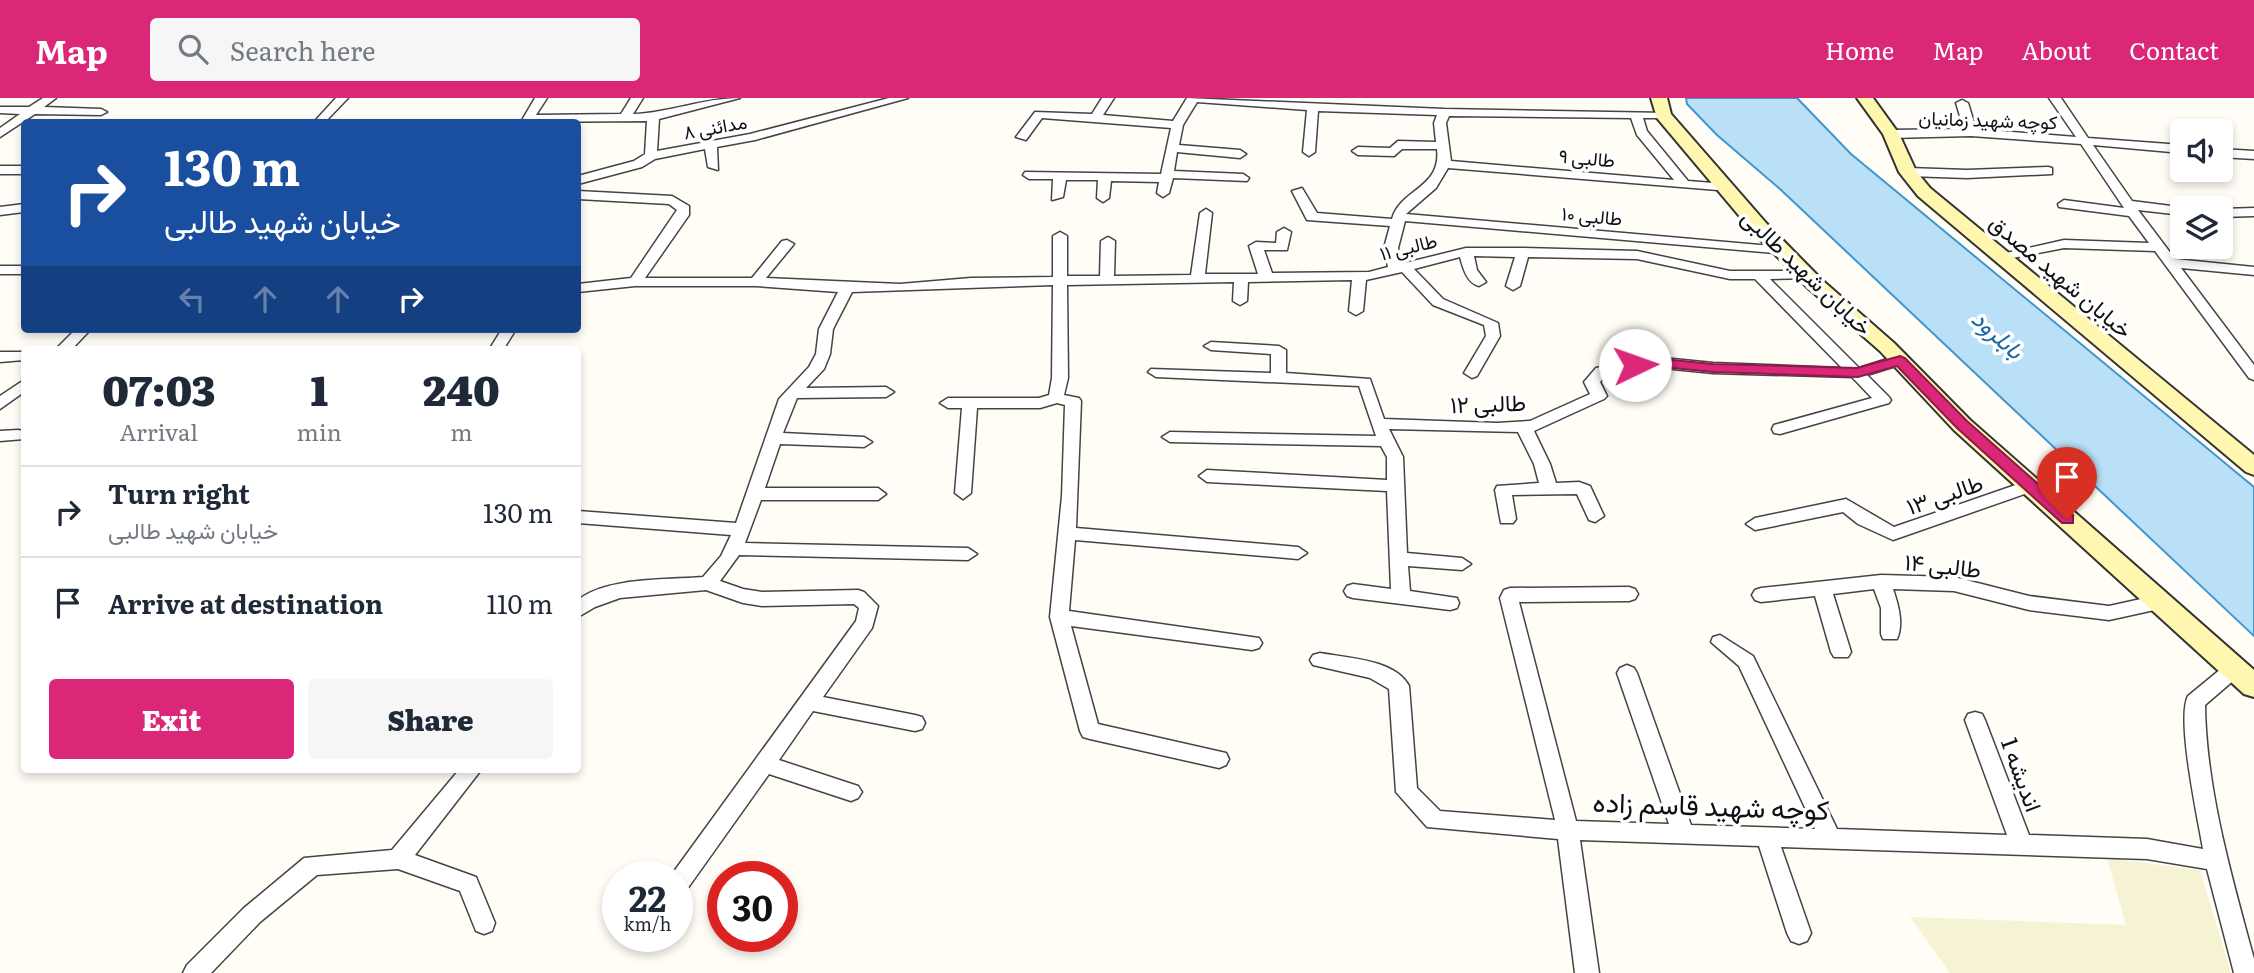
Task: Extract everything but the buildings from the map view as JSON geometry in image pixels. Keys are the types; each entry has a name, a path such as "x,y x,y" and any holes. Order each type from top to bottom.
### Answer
{"street":[{"path":"1,132 50,98"},
{"path":"322,119 342,98"},
{"path":"528,119 541,98"},
{"path":"625,117 637,98"},
{"path":"576,119 653,117 734,98"},
{"name":"مدائنی ۸","path":"581,179 638,164 650,156 751,137 902,98"},
{"path":"1096,118 1108,98"},
{"path":"1163,193 1177,125 1194,98 1313,106 1344,102 1451,112 1636,115 1661,106"},
{"path":"1456,98 1451,112 1440,123 1444,164 1432,185 1401,210 1391,248 1400,268 1438,302 1491,323 1493,336 1472,373"},
{"path":"1566,98 1567,113"},
{"path":"1849,98 1871,121 1891,134"},
{"name":"خیابان شهید مصدق","path":"1865,98 1891,134 1908,172 1924,192 2253,465"},
{"path":"2055,98 2158,247 2254,375"},
{"path":"1962,103 1971,132"},
{"path":"1310,152 1313,106"},
{"name":"خیابان شهید طالبی","path":"1661,106 1726,188 1806,275 1900,360 1962,425 2254,686"},
{"path":"0,110 101,112"},
{"path":"1022,137 1039,114 1177,125"},
{"path":"1636,115 1642,132 1684,184"},
{"path":"650,156 653,117"},
{"path":"1,132 21,131"},
{"name":"کوچه شهید زمانیان","path":"1891,134 1971,132 2170,148"},
{"path":"710,144 713,167"},
{"path":"1358,151 1394,152 1398,145 1443,146"},
{"path":"1172,148 1240,154"},
{"path":"2233,154 2254,155"},
{"name":"طالبی ۹","path":"1444,164 1726,188"},
{"path":"0,170 21,170"},
{"path":"1908,172 2049,172"},
{"path":"1029,175 1242,178"},
{"path":"1057,197 1060,176"},
{"path":"1103,198 1105,176"},
{"name":"طالبی ۱۰","path":"1298,191 1312,217 1398,220 1782,251"},
{"path":"581,195 672,200 684,209 683,215 635,282"},
{"path":"2064,204 2170,211"},
{"path":"0,211 21,208"},
{"path":"2233,213 2254,212"},
{"path":"1198,277 1206,213"},
{"path":"1266,276 1256,246 1282,247 1284,232"},
{"path":"1056,398 1060,378 1060,236"},
{"path":"1107,280 1108,241"},
{"path":"756,282 787,244"},
{"path":"2002,258 2064,244 2158,247"},
{"path":"1466,252 1469,270 1479,282"},
{"name":"طالبی ۱۱","path":"581,288 635,282 756,282 847,288 1061,280 1359,276 1466,252 1637,255 1730,275 1806,275"},
{"path":"1513,286 1523,252"},
{"path":"2171,263 2254,271"},
{"path":"0,270 21,270"},
{"path":"1240,301 1241,276"},
{"path":"1356,310 1359,276"},
{"path":"1760,277 1884,400 1780,429"},
{"path":"708,583 733,549 742,530 792,393 816,369 823,354 826,328 847,288"},
{"path":"66,346 80,333"},
{"path":"1211,346 1279,350 1278,378"},
{"path":"0,357 21,356"},
{"name":"طالبی ۱۲","path":"1378,424 1533,426 1599,396 1592,382 1601,371 1653,362 1713,368 1858,373 1900,360"},
{"path":"1156,372 1365,382 1378,424 1395,457 1401,597"},
{"path":"2,405 21,388"},
{"path":"792,393 886,392"},
{"path":"948,402 1040,403 1056,398 1073,401 1070,496 1059,617 1090,731 1219,759"},
{"path":"963,493 970,403"},
{"path":"1523,426 1542,464 1549,488"},
{"path":"0,436 19,435"},
{"path":"1171,437 1387,441"},
{"path":"774,438 864,442"},
{"path":"1208,476 1395,486"},
{"name":"طالبی ۱۳","path":"1755,524 1846,505 1864,520 1893,534 2030,486"},
{"path":"1507,519 1503,491 1549,488 1584,490 1595,516"},
{"path":"754,494 878,494"},
{"path":"581,517 742,530"},
{"path":"1065,533 1298,553"},
{"path":"733,549 968,554"},
{"path":"1400,559 1462,564"},
{"path":"1881,582 1890,608 1890,634"},
{"name":"طالبی ۱۴","path":"1761,595 1881,582 1954,584 2029,603 2109,612 2159,602"},
{"path":"581,606 612,593 708,583 724,593 798,599 858,597 869,606 865,623 693,863"},
{"path":"1822,589 1841,652"},
{"path":"1353,591 1450,603"},
{"path":"1587,973 1568,830 1509,598 1510,595 1629,594"},
{"path":"1059,617 1252,643"},
{"path":"1720,642 1746,661 1830,838"},
{"name":"کوچه شهید قاسم زاده","path":"1320,660 1381,675 1393,679 1399,686 1407,792 1435,820 1568,830 1682,831 2147,849 2216,861"},
{"path":"2234,669 2195,702 2195,731 2216,861 2246,973"},
{"path":"1627,673 1682,831"},
{"path":"810,702 915,723"},
{"name":"اندیشه 1","path":"1975,720 2022,846"},
{"path":"765,764 851,792"},
{"path":"398,859 469,773"},
{"path":"1766,835 1799,933"},
{"path":"195,973 252,915 312,865 398,859 468,884 484,923"}],"shaded area":[{"path":"2107,858 2200,870 2231,973 1950,973 1910,917 2126,925"}],"water":[{"name":"بابلرود","path":"1686,98 1797,98 1851,154 2254,487 2254,636 1780,189 1717,135 1687,104"}],"route":[{"path":"1635,365 1653,362 1713,368 1858,373 1900,360 1962,425 2067,519"}]}
